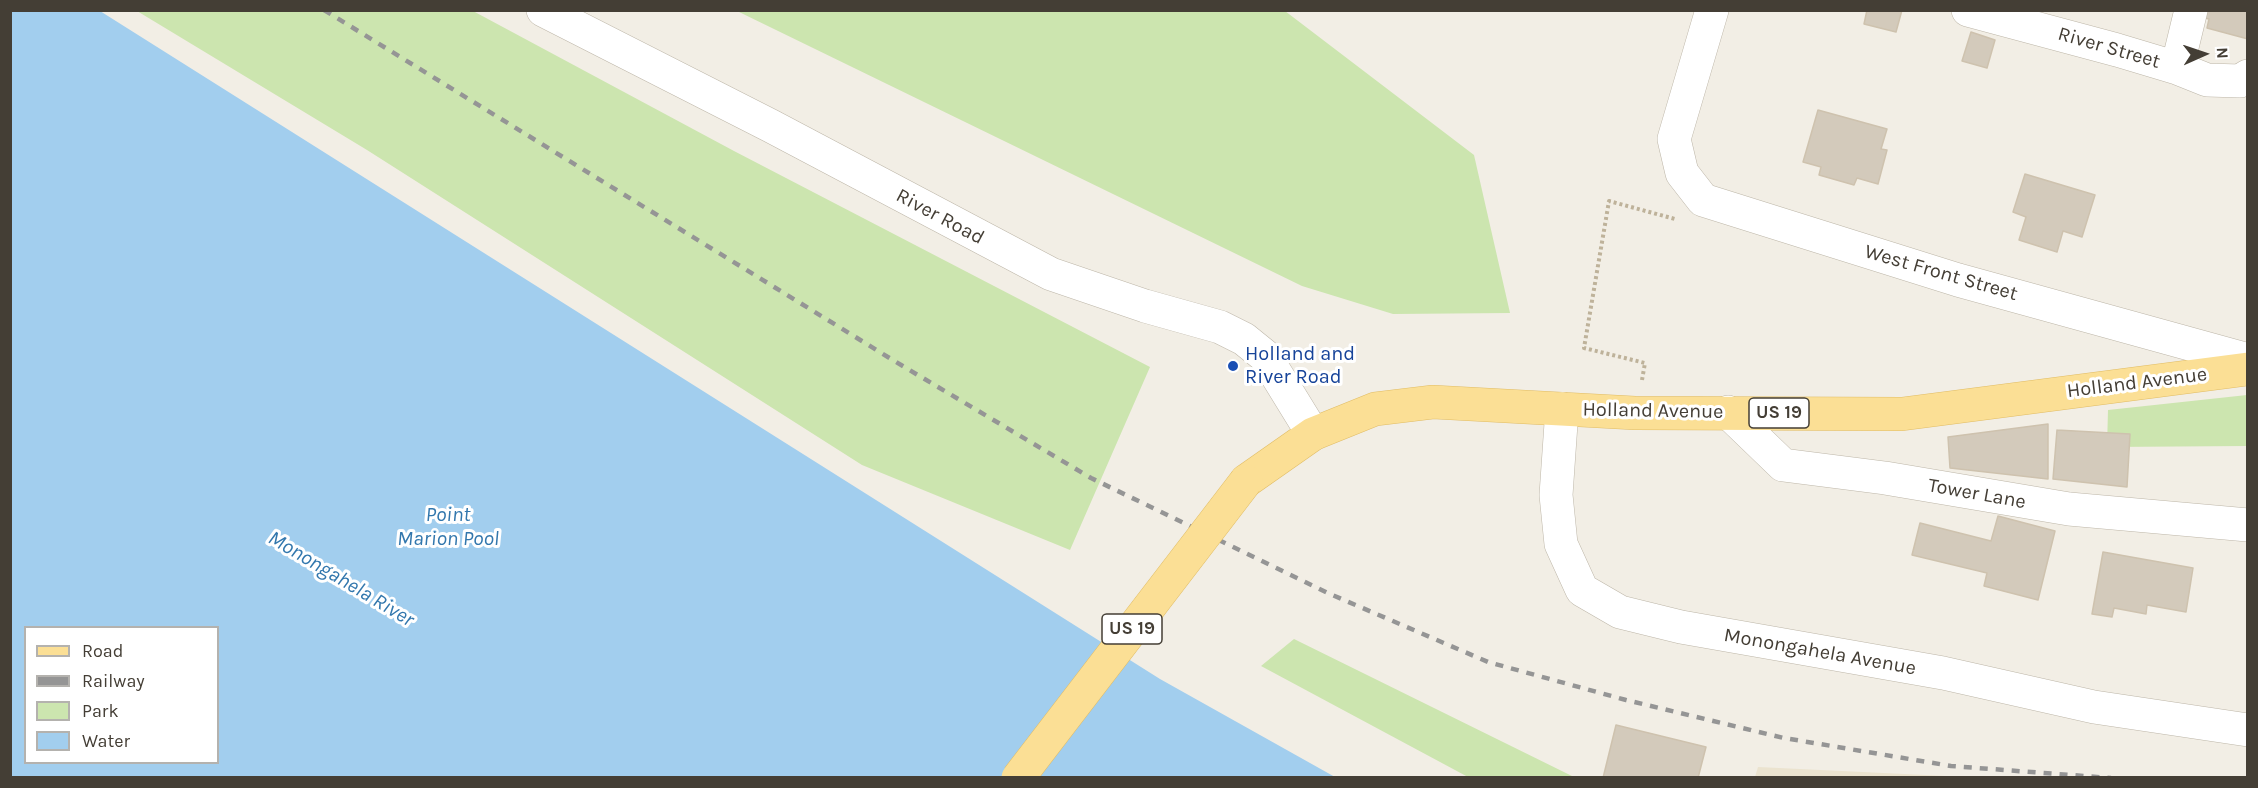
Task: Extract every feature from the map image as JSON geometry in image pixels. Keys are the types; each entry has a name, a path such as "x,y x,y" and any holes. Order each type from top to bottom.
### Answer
{"main road":[{"name":"Holland Avenue","path":"1313,434 1375,409 1433,402 1635,413 1902,414 2247,369"},
{"name":"US 19","path":"1018,777 1246,481 1313,434"}],"street":[{"name":"River Road","path":"543,10 771,126 1051,274 1145,306 1191,317 1220,327 1244,339 1265,356 1313,434"},
{"path":"1703,200 1682,173 1674,139 1712,10"},
{"name":"River Street","path":"1968,10 2028,18 2178,68 2207,80 2240,81 2247,76"},
{"path":"2178,68 2191,10"},
{"name":"West Front Street","path":"1703,200 1958,280 2247,360"},
{"name":"Monongahela Avenue","path":"1562,409 1556,495 1561,544 1582,590 1620,612 1681,627 1943,673 2094,707 2247,730"},
{"name":"Tower Lane","path":"1728,412 1783,465 1885,478 2069,509 2247,525"}],"path":[{"path":"1635,413 1645,363 1584,348 1609,201 1695,224 1703,200"}],"shaded area":[{"path":"1758,767 1967,777 1755,777"}],"green space":[{"path":"137,11 473,11 734,151 1150,367 1070,550 862,465 367,150"},
{"path":"737,11 1285,11 1474,155 1510,313 1393,314 1302,286"},
{"path":"2247,395 2247,446 2107,447 2108,410"},
{"path":"1294,639 1574,777 1468,777 1261,666"}],"water":[{"name":"Point Marion Pool","path":"10,11 100,11 1160,679 1335,777 11,777"}],"building":[{"path":"1867,10 1902,10 1896,32 1864,24"},
{"path":"2197,10 2248,10 2248,39 2207,28 2209,19 2196,16"},
{"path":"1971,32 1995,40 1987,68 1962,61"},
{"path":"1818,110 1887,129 1881,149 1887,150 1878,184 1857,178 1854,185 1819,175 1821,167 1803,162"},
{"path":"2025,174 2095,195 2082,237 2063,231 2057,252 2019,240 2026,217 2013,212"},
{"path":"2048,424 2048,479 1950,468 1948,437"},
{"path":"2057,430 2130,434 2127,487 2053,479"},
{"path":"1998,516 2055,531 2038,600 1984,586 1987,573 1912,555 1920,523 1991,541"},
{"path":"2103,552 2193,568 2186,612 2147,605 2146,614 2114,608 2112,617 2092,614"},
{"path":"1616,725 1706,747 1698,778 1603,778"}],"railway":[{"path":"324,10 896,362 1091,478 1330,594 1488,662 1626,700 1784,738 1951,766 2111,778"}],"place":[{"name":"Holland and River Road","path":"1233,366"}],"water label":[{"name":"Monongahela River","path":"341,579"}]}
